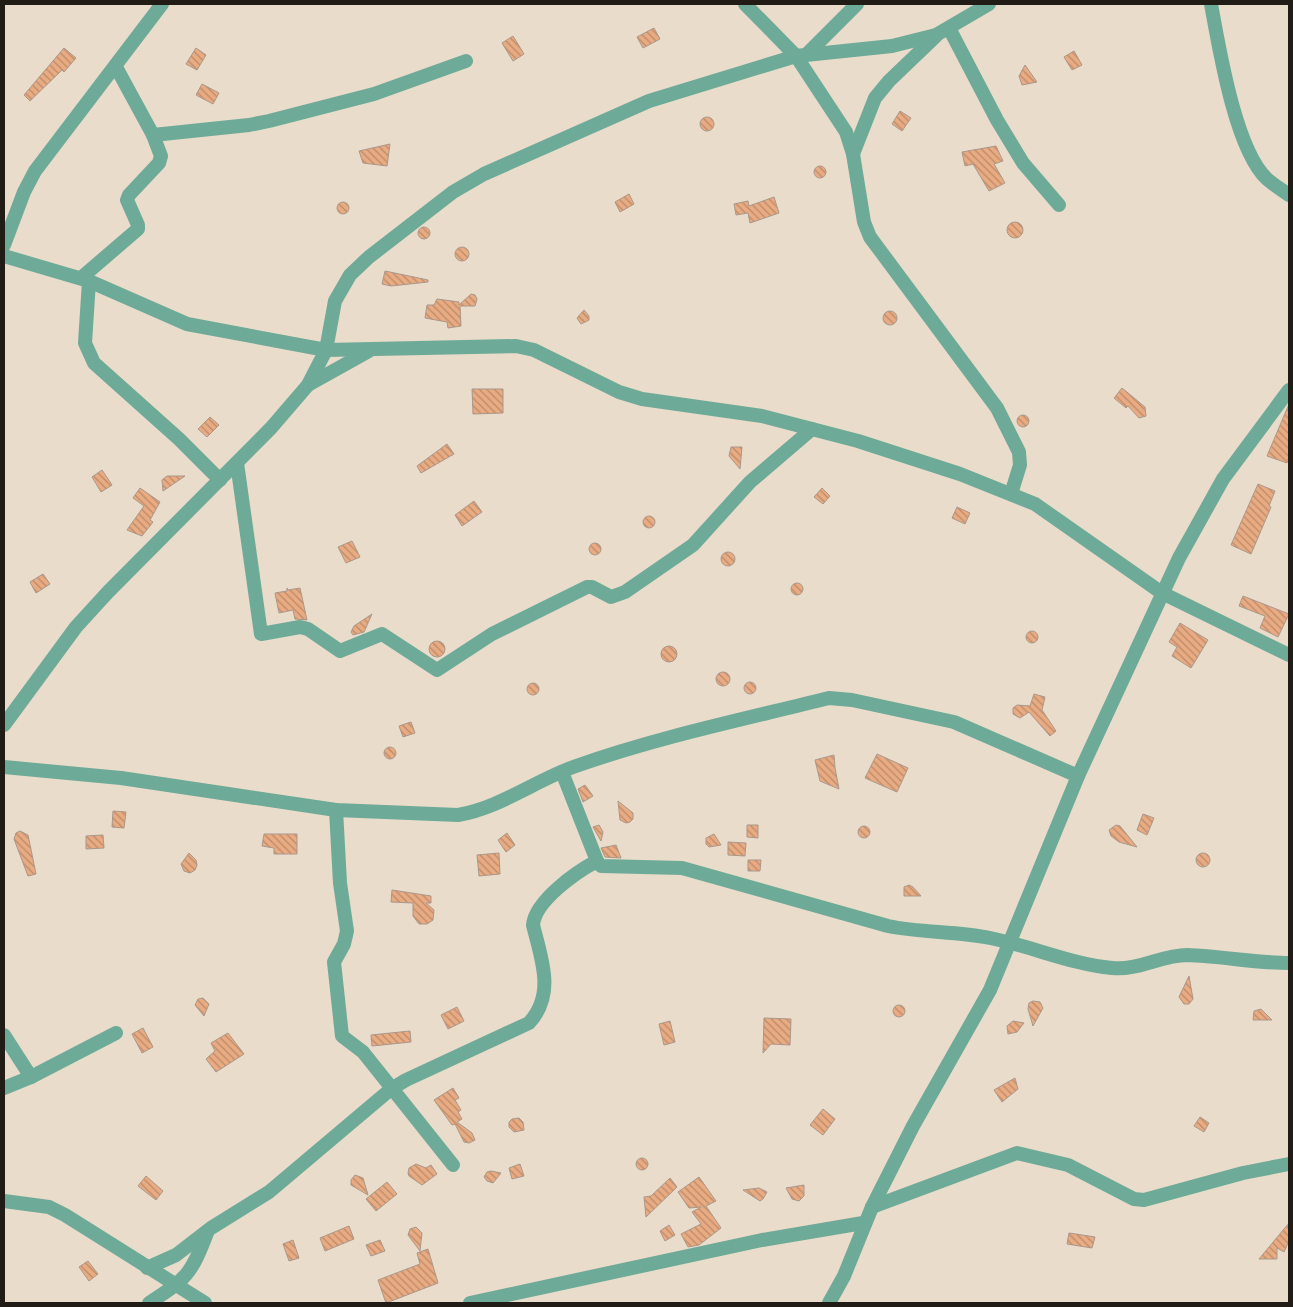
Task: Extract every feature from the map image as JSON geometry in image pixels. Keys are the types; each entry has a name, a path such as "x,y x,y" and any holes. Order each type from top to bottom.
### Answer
{"street":[{"path":"4,245 24,192 35,172 162,4"},
{"path":"745,4 802,55 846,132 853,154 864,222 870,237 987,391 1019,452 1020,465 1011,494"},
{"path":"802,55 857,4"},
{"path":"4,724 76,627 108,592 271,428 308,385 326,350 335,301 350,275 368,257 453,192 484,174 649,101 802,55 892,46 936,35 990,4"},
{"path":"1211,4 1227,87 1244,136 1256,164 1267,179 1289,195"},
{"path":"949,28 997,120 1024,163 1059,205"},
{"path":"853,154 875,98 889,81 936,35"},
{"path":"153,135 249,125 374,94 466,61"},
{"path":"116,67 153,135 161,156 159,162 129,195 128,200 138,224 138,229 86,280 85,343 94,363 179,439 220,480"},
{"path":"4,256 86,280 187,324 326,350 516,346 534,350 619,392 642,399 762,416 858,441 960,474 1035,504 1162,592 1289,656"},
{"path":"308,385 372,350"},
{"path":"830,1303 844,1276 863,1224 914,1126 990,990 1078,776 1178,558 1223,479 1289,390"},
{"path":"237,463 261,634 300,627 308,628 340,651 382,634 437,670 492,634 587,587 592,587 611,597 625,592 693,545 750,482 812,429"},
{"path":"4,767 122,778 336,810 458,815 476,812 562,772 676,737 829,698 852,700 954,722 1078,776"},
{"path":"562,772 597,861 601,866 682,868 888,926 916,932 987,937 1011,942 1068,960 1114,968 1186,955 1260,963 1289,963"},
{"path":"336,810 340,883 347,931 344,944 336,954 334,962 342,1036 363,1052 453,1165"},
{"path":"147,1268 170,1258 285,1180 391,1089 406,1080 529,1023 534,1017 546,989 533,925 534,916 540,906 574,876 597,861"},
{"path":"4,1088 31,1077 116,1033"},
{"path":"4,1035 31,1077"},
{"path":"872,1207 1017,1153 1060,1162 1134,1199 1144,1200 1243,1173 1289,1164"},
{"path":"4,1202 49,1208 65,1215 175,1286 205,1303"},
{"path":"470,1303 762,1240 863,1224"},
{"path":"149,1303 175,1286 191,1270 206,1233"}],"building":[{"path":"654,28 660,39 643,48 637,37"},
{"path":"513,36 524,54 513,61 502,43"},
{"path":"64,48 76,58 64,72 62,70 30,101 24,95"},
{"path":"196,48 206,55 197,70 186,64"},
{"path":"1074,51 1082,65 1072,70 1064,57"},
{"path":"1025,65 1037,82 1022,85 1019,76"},
{"path":"202,84 219,93 213,104 196,95"},
{"path":"900,111 911,118 902,131 892,124"},
{"path":"707,117 712,119 714,124 712,129 707,131 702,129 700,124 702,119"},
{"path":"390,144 387,166 363,163 359,151"},
{"path":"996,146 1003,161 994,164 1005,183 989,191 973,164 965,166 962,152"},
{"path":"818,166 822,166 826,172 822,178 818,178 814,174 814,170"},
{"path":"629,194 634,204 620,212 615,202"},
{"path":"774,197 779,213 750,223 748,213 736,215 734,204 748,201 749,206"},
{"path":"341,202 345,202 349,208 345,214 341,214 337,210 337,206"},
{"path":"1015,222 1021,224 1023,230 1021,236 1015,238 1009,236 1007,230 1009,224"},
{"path":"426,227 429,228 429,238 422,239 419,238 418,231 419,228"},
{"path":"462,247 467,249 469,254 467,259 462,261 457,259 455,254 457,249"},
{"path":"385,271 428,280 428,282 391,286 382,284"},
{"path":"471,294 475,295 477,299 475,306 460,306 461,326 448,328 447,322 425,318 427,305 434,305 437,299 459,302 459,305"},
{"path":"584,310 589,316 589,320 581,324 577,318"},
{"path":"887,311 893,311 897,318 893,325 887,325 883,321 883,315"},
{"path":"1122,388 1145,407 1146,416 1139,418 1128,406 1126,408 1114,398"},
{"path":"472,389 503,389 503,413 473,414"},
{"path":"1289,404 1289,456 1287,463 1267,456"},
{"path":"1023,415 1029,421 1023,427 1017,421"},
{"path":"210,417 219,425 207,437 198,429"},
{"path":"447,444 454,454 421,473 417,466"},
{"path":"731,447 742,447 740,469 729,456"},
{"path":"102,470 112,485 101,492 92,477"},
{"path":"167,476 185,476 163,491 162,480"},
{"path":"1258,484 1275,491 1269,506 1271,507 1251,554 1231,545"},
{"path":"140,488 160,502 150,520 153,522 142,536 127,530 144,506 133,498"},
{"path":"822,488 830,496 823,504 814,497"},
{"path":"474,501 482,512 462,526 455,515"},
{"path":"957,507 970,513 965,524 952,518"},
{"path":"647,516 651,516 655,522 651,528 647,528 643,524 643,520"},
{"path":"352,541 360,557 346,563 338,547"},
{"path":"597,543 600,544 600,554 593,555 590,554 589,547 590,544"},
{"path":"725,552 731,552 735,559 731,566 725,566 721,562 721,556"},
{"path":"43,574 50,584 36,593 30,582"},
{"path":"795,583 799,583 803,589 799,595 795,595 791,591 791,587"},
{"path":"287,588 288,590 300,588 307,620 295,619 293,610 279,613 275,593 287,591"},
{"path":"1243,596 1289,614 1278,637 1260,628 1265,616 1239,606"},
{"path":"372,614 364,632 353,635 351,632 354,626"},
{"path":"1180,623 1208,640 1191,668 1172,656 1177,647 1169,642"},
{"path":"1034,631 1037,632 1037,642 1030,643 1027,642 1026,635 1027,632"},
{"path":"434,641 440,641 445,646 443,655 434,657 429,652 429,646"},
{"path":"669,646 675,648 677,654 675,660 669,662 663,660 661,654 663,648"},
{"path":"723,672 728,674 730,679 728,684 723,686 718,684 716,679 718,674"},
{"path":"752,682 755,683 755,693 748,694 745,693 744,686 745,683"},
{"path":"531,683 535,683 539,689 535,695 531,695 527,691 527,687"},
{"path":"1034,694 1045,697 1042,710 1056,731 1050,736 1029,712 1020,718 1013,714 1013,708 1017,705 1030,706"},
{"path":"411,722 415,733 403,737 399,726"},
{"path":"388,747 392,747 396,753 392,759 388,759 384,755 384,751"},
{"path":"877,754 908,768 897,792 865,778"},
{"path":"834,755 839,789 820,781 815,760"},
{"path":"585,785 593,796 583,802 578,789"},
{"path":"618,801 633,813 633,819 630,822 626,823 620,820"},
{"path":"113,811 126,812 124,828 112,827"},
{"path":"1143,814 1154,818 1147,835 1137,830"},
{"path":"599,825 603,832 601,841 593,827"},
{"path":"747,825 758,825 758,838 747,837"},
{"path":"1116,825 1120,826 1137,847 1119,842 1111,836 1109,830"},
{"path":"862,826 866,826 870,832 866,838 862,838 858,834 858,830"},
{"path":"20,831 28,835 36,874 28,876 14,839 16,833"},
{"path":"507,833 515,845 506,852 498,840"},
{"path":"264,834 297,834 297,854 274,854 274,848 262,846"},
{"path":"714,834 721,845 709,847 706,844 706,838"},
{"path":"103,835 104,848 86,849 86,836"},
{"path":"728,842 746,843 745,856 728,855"},
{"path":"616,845 621,858 605,857 601,848"},
{"path":"189,853 196,860 197,865 195,870 190,873 184,871 181,864"},
{"path":"499,853 500,874 479,876 477,855"},
{"path":"1200,853 1206,853 1210,860 1206,867 1200,867 1196,863 1196,857"},
{"path":"748,860 761,860 760,871 748,871"},
{"path":"909,885 921,896 904,896 904,887"},
{"path":"392,890 431,896 431,903 426,903 434,910 433,920 427,924 419,924 413,916 413,903 391,902"},
{"path":"1189,976 1193,999 1189,1004 1184,1004 1179,997"},
{"path":"203,998 209,1004 204,1016 195,1005 198,999"},
{"path":"1033,1001 1040,1002 1043,1008 1033,1026 1028,1009 1029,1003"},
{"path":"899,1005 905,1011 899,1017 893,1011"},
{"path":"457,1007 464,1021 448,1029 441,1015"},
{"path":"1261,1009 1272,1020 1253,1020 1254,1011"},
{"path":"764,1018 791,1019 790,1045 771,1044 763,1053"},
{"path":"670,1021 675,1042 664,1045 659,1024"},
{"path":"1013,1021 1024,1023 1017,1032 1008,1034 1007,1026"},
{"path":"143,1028 153,1047 142,1053 132,1034"},
{"path":"410,1031 411,1042 372,1046 371,1035"},
{"path":"228,1033 244,1054 216,1072 206,1059 215,1051 211,1043"},
{"path":"1015,1078 1018,1089 1002,1102 994,1090"},
{"path":"453,1088 459,1098 455,1100 461,1110 458,1112 462,1119 457,1122 472,1133 475,1140 469,1143 464,1142 455,1124 452,1125 434,1100"},
{"path":"823,1109 835,1119 823,1135 810,1125"},
{"path":"1200,1117 1209,1123 1204,1132 1194,1126"},
{"path":"519,1118 523,1122 524,1130 514,1132 509,1127 509,1122 512,1119"},
{"path":"644,1158 647,1159 647,1169 640,1170 637,1169 636,1162 637,1159"},
{"path":"416,1164 426,1168 431,1165 437,1174 422,1185 409,1176 408,1173 409,1168"},
{"path":"520,1164 524,1176 512,1179 509,1168"},
{"path":"487,1172 501,1173 493,1183 487,1181 484,1177"},
{"path":"355,1175 363,1178 368,1195 351,1185 351,1180"},
{"path":"146,1176 163,1191 156,1200 138,1186"},
{"path":"699,1177 716,1201 706,1206 721,1228 699,1245 688,1247 681,1234 701,1224 692,1212 701,1207 689,1208 678,1192"},
{"path":"670,1178 677,1187 646,1217 644,1197 651,1196"},
{"path":"387,1182 397,1194 376,1211 366,1199"},
{"path":"804,1185 804,1196 799,1201 792,1199 786,1188"},
{"path":"759,1188 767,1192 760,1201 743,1190"},
{"path":"1289,1223 1289,1241 1284,1252 1277,1248 1277,1259 1259,1259"},
{"path":"669,1225 675,1235 665,1241 660,1231"},
{"path":"349,1226 354,1239 325,1251 320,1238"},
{"path":"416,1227 422,1233 420,1251 408,1235 410,1229"},
{"path":"1069,1233 1095,1237 1092,1248 1067,1244"},
{"path":"293,1240 299,1258 289,1261 283,1244"},
{"path":"380,1240 385,1251 371,1256 366,1245"},
{"path":"428,1249 438,1283 386,1303 378,1280 420,1264 417,1253"},
{"path":"88,1261 98,1274 89,1281 79,1267"}]}
